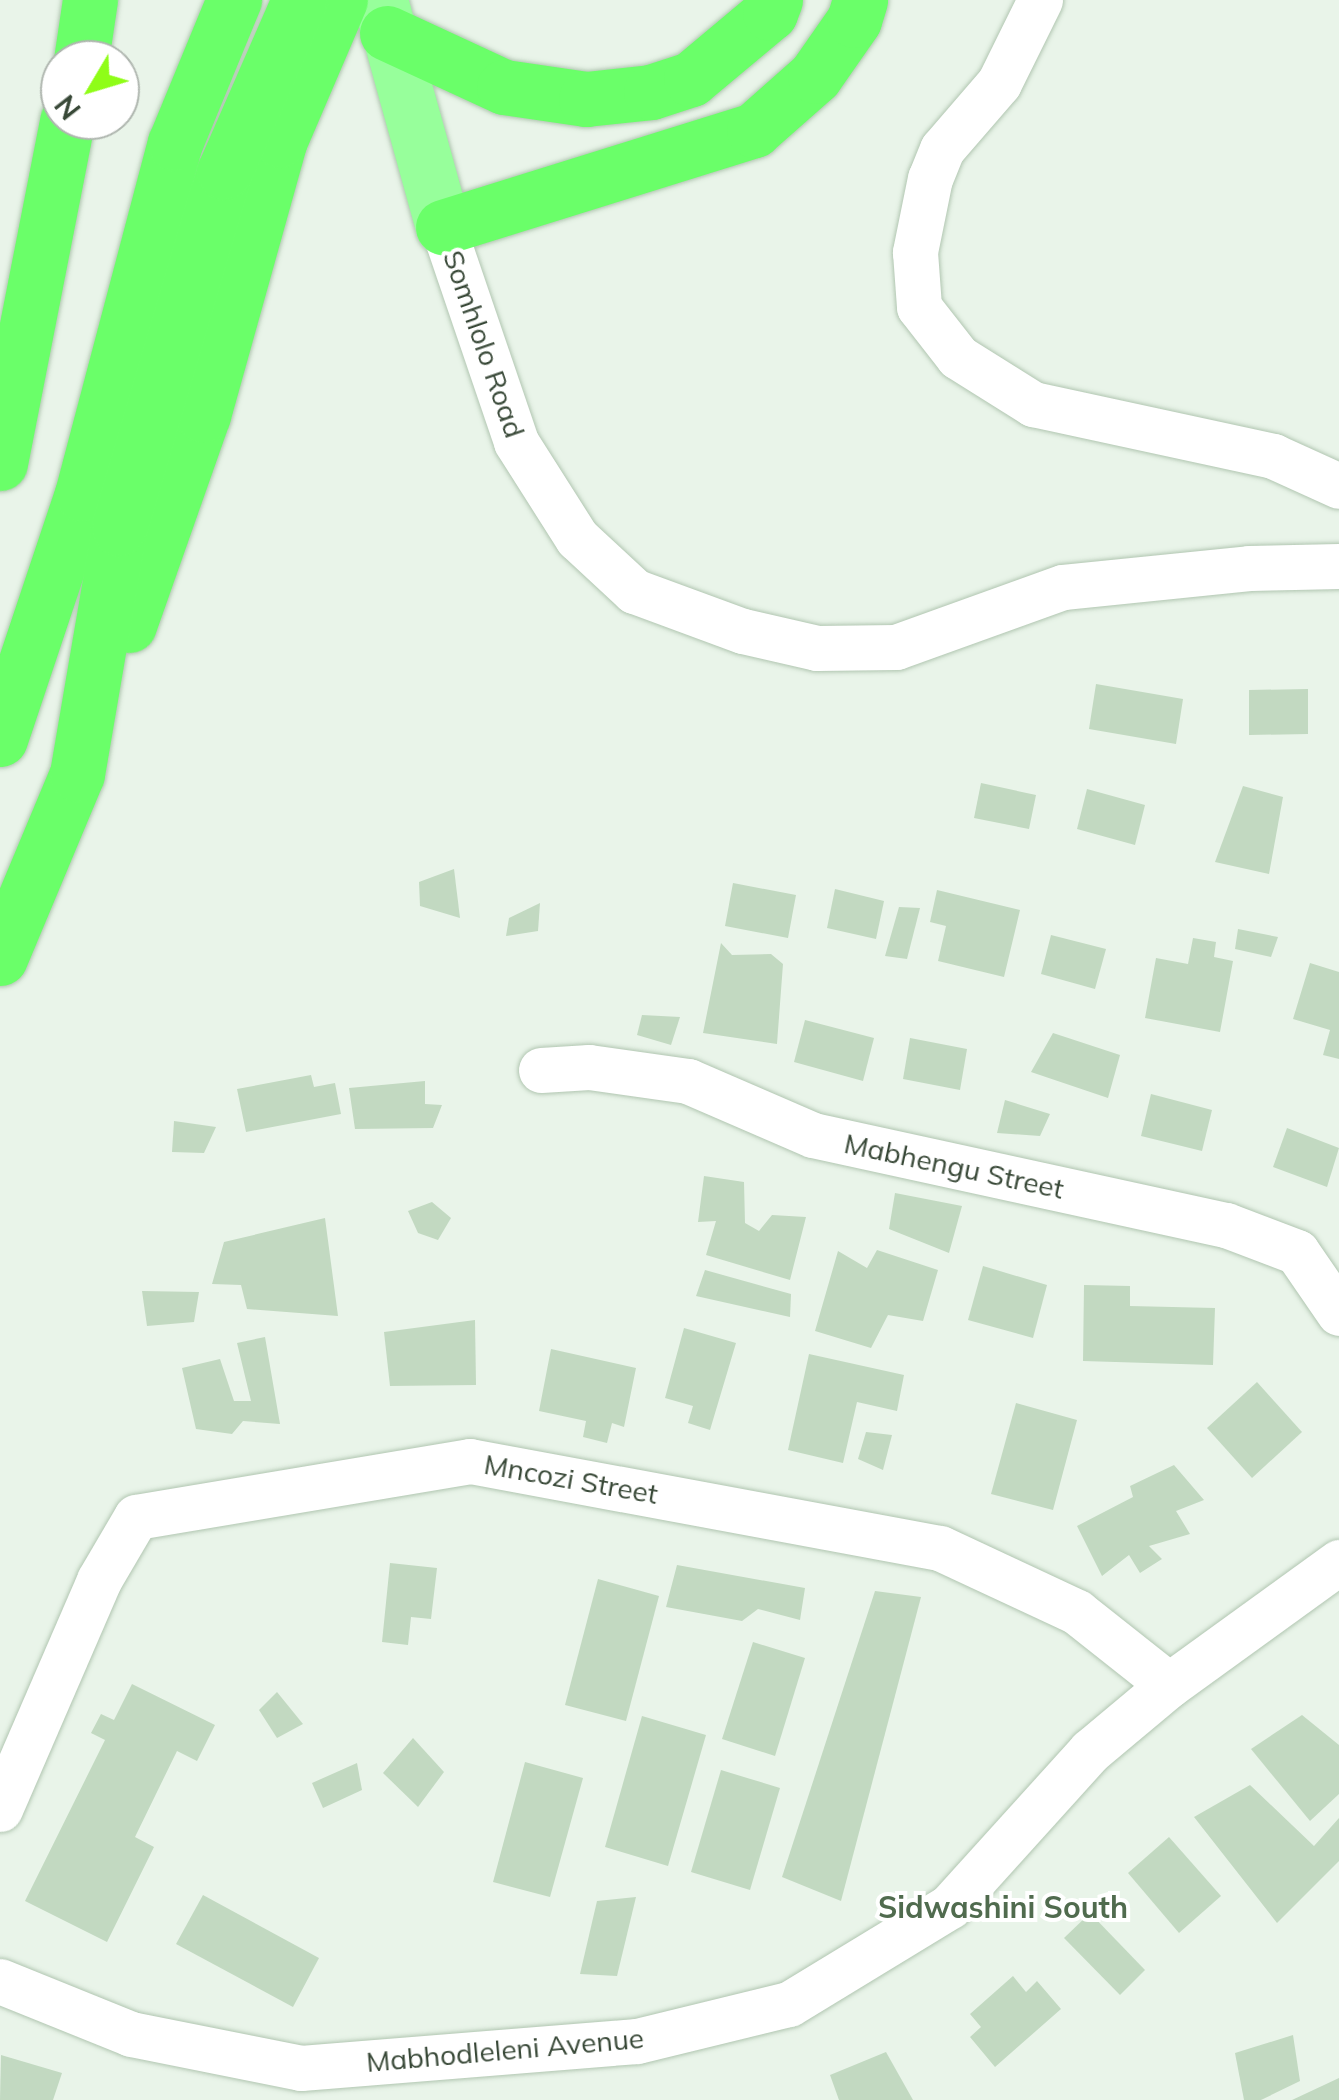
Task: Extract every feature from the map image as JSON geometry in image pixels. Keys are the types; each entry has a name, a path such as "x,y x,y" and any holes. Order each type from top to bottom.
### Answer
{"highway":[{"path":"83,40 90,0"},
{"path":"0,740 82,494 175,143 234,0"},
{"path":"77,774 120,528 224,172 298,0"},
{"path":"0,958 77,774 203,415 280,140 340,0"},
{"path":"383,16 504,87 586,100 652,92 691,78 770,12 774,0"},
{"path":"443,227 754,130 816,76 854,20 860,0"},
{"path":"0,463 34,264 62,140"}],"main road":[{"name":"Somhlolo Road","path":"383,16 443,227"}],"street":[{"path":"1040,0 999,83 942,149 930,178 914,252 919,307 958,357 1033,404 1273,456 1339,486"},
{"name":"Somhlolo Road","path":"443,227 516,442 577,538 634,591 743,631 817,648 896,648 1064,587 1249,568 1339,566"},
{"name":"Mabhengu Street","path":"541,1070 589,1067 688,1082 813,1136 1226,1225 1297,1252 1339,1313"},
{"name":"Mncozi Street","path":"0,1808 99,1580 136,1517 470,1461 940,1548 1077,1612 1169,1685"},
{"name":"Mabhodleleni Avenue","path":"0,1981 131,2034 301,2068 636,2041 773,2008 950,1906 1090,1751 1169,1685 1339,1562"}],"building":[{"path":"1096,684 1183,699 1176,744 1089,729"},
{"path":"1308,689 1308,734 1249,735 1249,690"},
{"path":"981,783 1036,795 1029,829 974,818"},
{"path":"1243,786 1283,797 1269,874 1215,862"},
{"path":"1087,789 1145,805 1135,845 1077,829"},
{"path":"454,869 460,918 420,906 419,882"},
{"path":"733,883 796,895 788,938 725,926"},
{"path":"835,889 884,901 876,939 827,928"},
{"path":"937,890 1020,910 1004,977 938,961 946,926 930,922"},
{"path":"540,903 538,931 506,936 509,918"},
{"path":"899,907 920,908 907,959 885,956"},
{"path":"1238,929 1278,937 1271,957 1235,949"},
{"path":"1051,935 1106,949 1095,989 1041,974"},
{"path":"1193,938 1216,942 1214,957 1233,961 1220,1032 1145,1018 1156,958 1188,964"},
{"path":"721,943 732,955 771,954 783,964 777,1044 703,1033"},
{"path":"1310,963 1339,972 1339,1059 1323,1055 1330,1030 1293,1019"},
{"path":"642,1015 680,1017 671,1045 637,1035"},
{"path":"805,1020 874,1038 863,1081 794,1062"},
{"path":"1053,1033 1120,1055 1108,1098 1031,1072"},
{"path":"910,1038 967,1049 960,1090 903,1079"},
{"path":"311,1075 314,1087 335,1083 341,1114 246,1132 237,1089"},
{"path":"425,1081 425,1104 442,1105 433,1128 355,1129 349,1088"},
{"path":"1151,1094 1212,1110 1202,1151 1141,1136"},
{"path":"1005,1100 1050,1114 1040,1136 997,1133"},
{"path":"174,1121 216,1127 204,1153 172,1152"},
{"path":"1287,1128 1339,1148 1327,1187 1273,1167"},
{"path":"704,1176 744,1182 745,1223 759,1231 772,1215 806,1217 790,1280 706,1255 716,1221 698,1222"},
{"path":"895,1193 962,1206 949,1253 889,1229"},
{"path":"432,1202 451,1218 438,1240 418,1233 408,1211"},
{"path":"325,1218 338,1316 247,1309 241,1285 212,1284 224,1242"},
{"path":"877,1250 938,1270 923,1321 888,1315 871,1348 815,1331 838,1251 867,1268"},
{"path":"983,1266 1047,1285 1033,1338 968,1320"},
{"path":"705,1270 791,1294 790,1317 696,1296"},
{"path":"1084,1285 1130,1286 1130,1306 1215,1308 1213,1365 1083,1361"},
{"path":"142,1291 199,1292 194,1322 147,1326"},
{"path":"475,1320 476,1385 390,1386 384,1332"},
{"path":"684,1328 736,1343 710,1430 688,1423 693,1406 665,1398"},
{"path":"265,1337 280,1424 243,1421 232,1434 196,1429 182,1368 220,1359 234,1401 251,1401 237,1343"},
{"path":"551,1349 636,1368 624,1427 612,1423 607,1443 583,1437 586,1421 539,1411"},
{"path":"809,1354 904,1375 897,1411 857,1402 843,1463 788,1450"},
{"path":"1257,1382 1302,1432 1252,1478 1207,1428"},
{"path":"1016,1403 1077,1420 1053,1510 991,1494"},
{"path":"866,1432 892,1435 883,1470 858,1459"},
{"path":"1174,1465 1204,1500 1176,1511 1190,1534 1149,1546 1162,1559 1140,1573 1129,1555 1102,1576 1077,1526 1133,1497 1130,1486"},
{"path":"390,1563 437,1568 431,1619 411,1617 408,1645 382,1642"},
{"path":"677,1565 805,1588 800,1620 758,1609 742,1621 666,1607"},
{"path":"598,1579 659,1596 626,1721 565,1705"},
{"path":"875,1591 921,1597 841,1901 782,1877"},
{"path":"753,1642 805,1658 775,1756 722,1739"},
{"path":"132,1684 215,1725 197,1761 177,1751 135,1837 154,1847 107,1942 25,1901 105,1740 91,1733 101,1714 114,1720"},
{"path":"277,1692 303,1724 277,1738 259,1710"},
{"path":"1302,1715 1339,1745 1339,1794 1310,1821 1251,1749"},
{"path":"642,1716 706,1735 668,1866 605,1847"},
{"path":"413,1738 444,1772 418,1807 383,1773"},
{"path":"525,1762 583,1778 550,1897 493,1882"},
{"path":"357,1763 362,1790 323,1808 312,1783"},
{"path":"721,1770 780,1788 750,1890 691,1872"},
{"path":"1250,1785 1314,1846 1339,1818 1339,1861 1277,1923 1194,1817"},
{"path":"1169,1837 1221,1896 1179,1933 1128,1873"},
{"path":"203,1895 319,1958 293,2007 176,1944"},
{"path":"636,1897 617,1976 580,1974 597,1901"},
{"path":"1090,1913 1145,1970 1120,1995 1064,1938"},
{"path":"1013,1976 1026,1992 1037,1981 1061,2009 995,2067 970,2037 981,2027 970,2014"},
{"path":"1293,2035 1300,2081 1261,2100 1244,2100 1235,2053"},
{"path":"886,2052 913,2100 839,2100 830,2075"},
{"path":"1,2055 62,2073 53,2100 0,2100"},
{"path":"1339,2078 1339,2100 1292,2100"}],"district":[{"name":"Sidwashini South","path":"1003,1907"}]}
